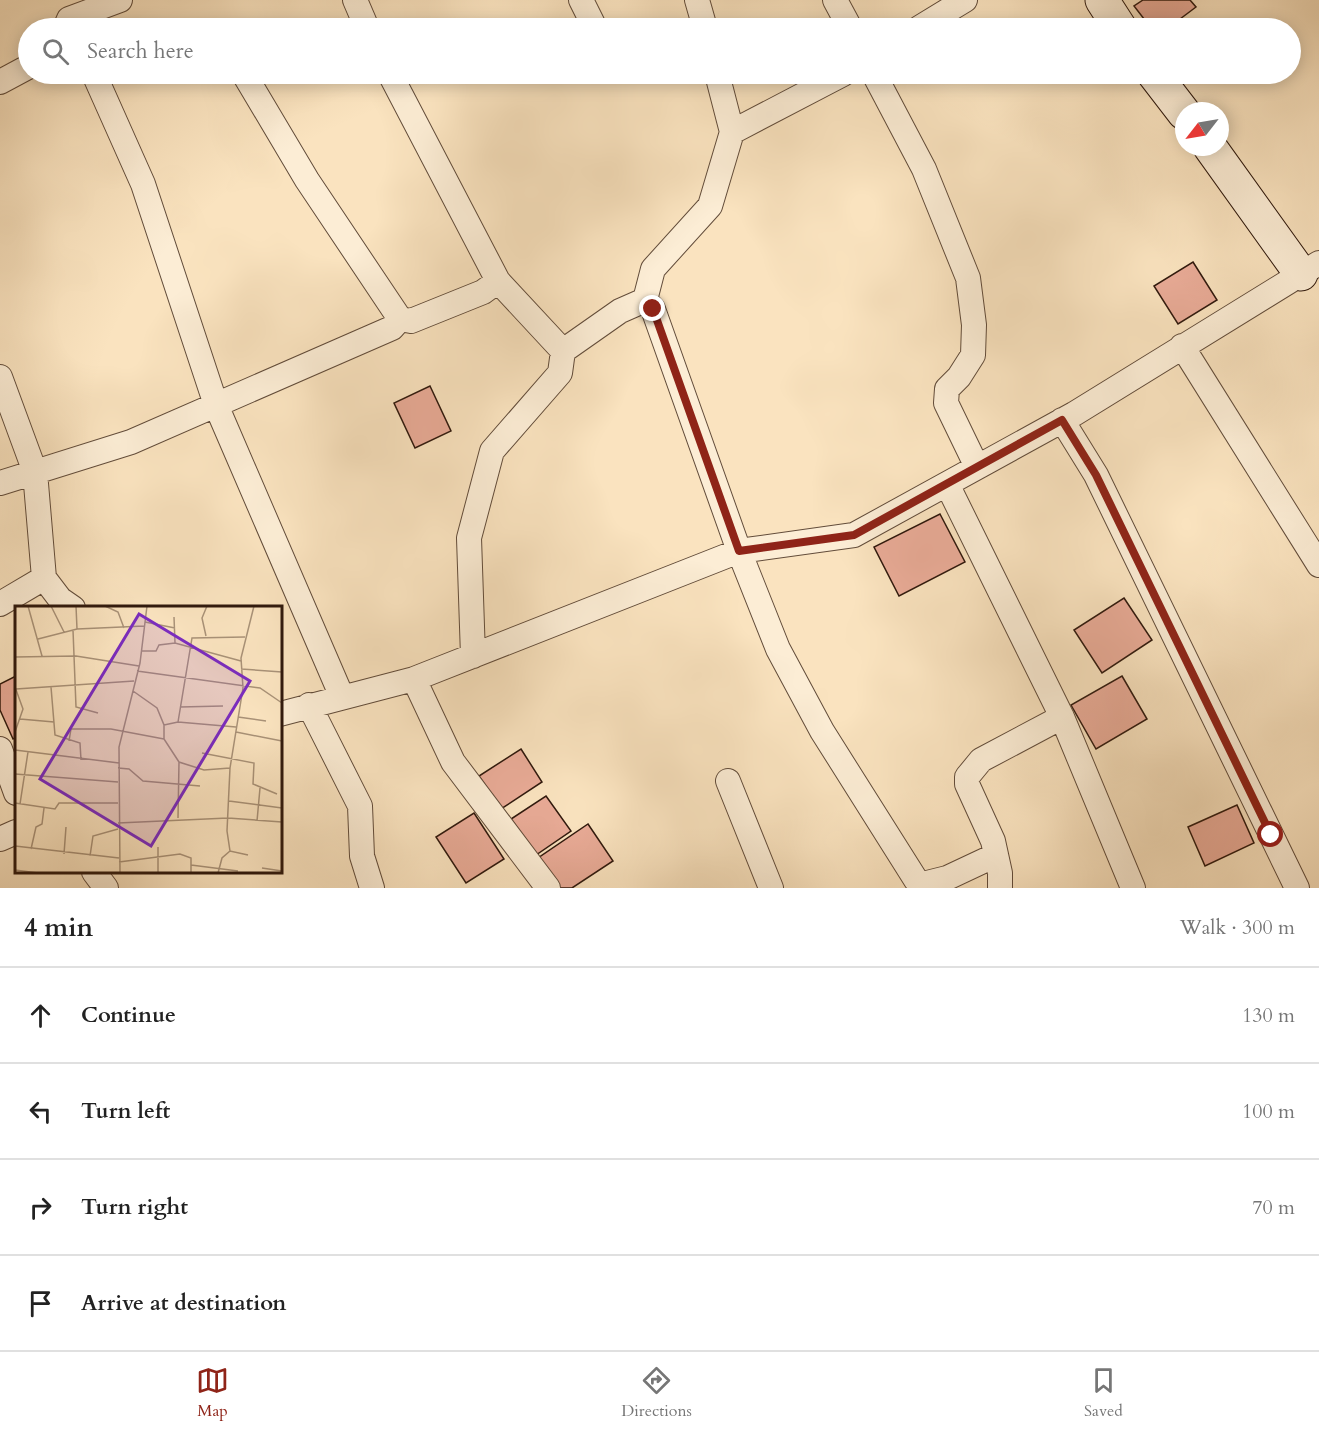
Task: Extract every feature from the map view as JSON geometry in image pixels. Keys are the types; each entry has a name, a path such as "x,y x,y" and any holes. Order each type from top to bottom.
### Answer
{"street":[{"path":"70,18 120,0"},
{"path":"356,0 363,18"},
{"path":"581,0 590,18"},
{"path":"697,0 702,18"},
{"path":"835,0 845,18"},
{"path":"935,18 965,0"},
{"path":"1102,0 1114,18"},
{"path":"0,82 18,72"},
{"path":"98,84 143,184 216,405 342,697"},
{"path":"250,84 307,180 400,319 411,321 483,292 498,281"},
{"path":"395,84 498,281 563,351"},
{"path":"645,300 653,269 710,206 732,132 720,84"},
{"path":"732,132 824,84"},
{"path":"879,84 924,169 968,278 974,325 973,355 959,377 947,389 946,404 977,467"},
{"path":"1162,84 1176,102"},
{"path":"282,713 414,679 739,551 854,535 1062,420 1310,268 1217,156"},
{"path":"473,656 469,538 492,451 560,373 563,351 620,311 645,300"},
{"path":"645,300 653,309 739,551 783,659 822,730 916,880 924,884 947,878 996,855"},
{"path":"0,483 131,442 392,328 400,319"},
{"path":"1182,346 1319,565"},
{"path":"0,377 35,472 44,578 60,599 71,606"},
{"path":"1062,420 1096,475 1297,888"},
{"path":"947,484 1062,717 1133,888"},
{"path":"0,604 44,578"},
{"path":"414,679 453,762 548,888"},
{"path":"309,705 360,806 362,856 372,888"},
{"path":"1000,888 993,842 967,784 967,777 981,760 1062,717"},
{"path":"0,749 15,790"},
{"path":"728,781 771,888"},
{"path":"0,839 15,832"},
{"path":"95,873 105,888"}],"building":[{"path":"1143,0 1190,0 1196,7 1181,18 1143,18 1134,6"},
{"path":"1193,262 1217,300 1178,324 1154,286"},
{"path":"430,386 451,431 415,448 394,403"},
{"path":"940,514 965,562 899,596 874,547"},
{"path":"1124,598 1152,640 1102,673 1074,630"},
{"path":"15,676 15,738 13,739 0,710 0,684"},
{"path":"1122,676 1147,719 1096,749 1071,705"},
{"path":"521,749 542,782 501,809 479,776"},
{"path":"546,796 571,831 536,855 511,819"},
{"path":"1237,805 1254,843 1205,866 1188,827"},
{"path":"474,813 504,859 466,883 436,837"},
{"path":"588,824 613,861 572,888 558,888 538,858"}],"route":[{"path":"653,309 739,551 854,535 1062,420 1096,475 1271,835"}]}
